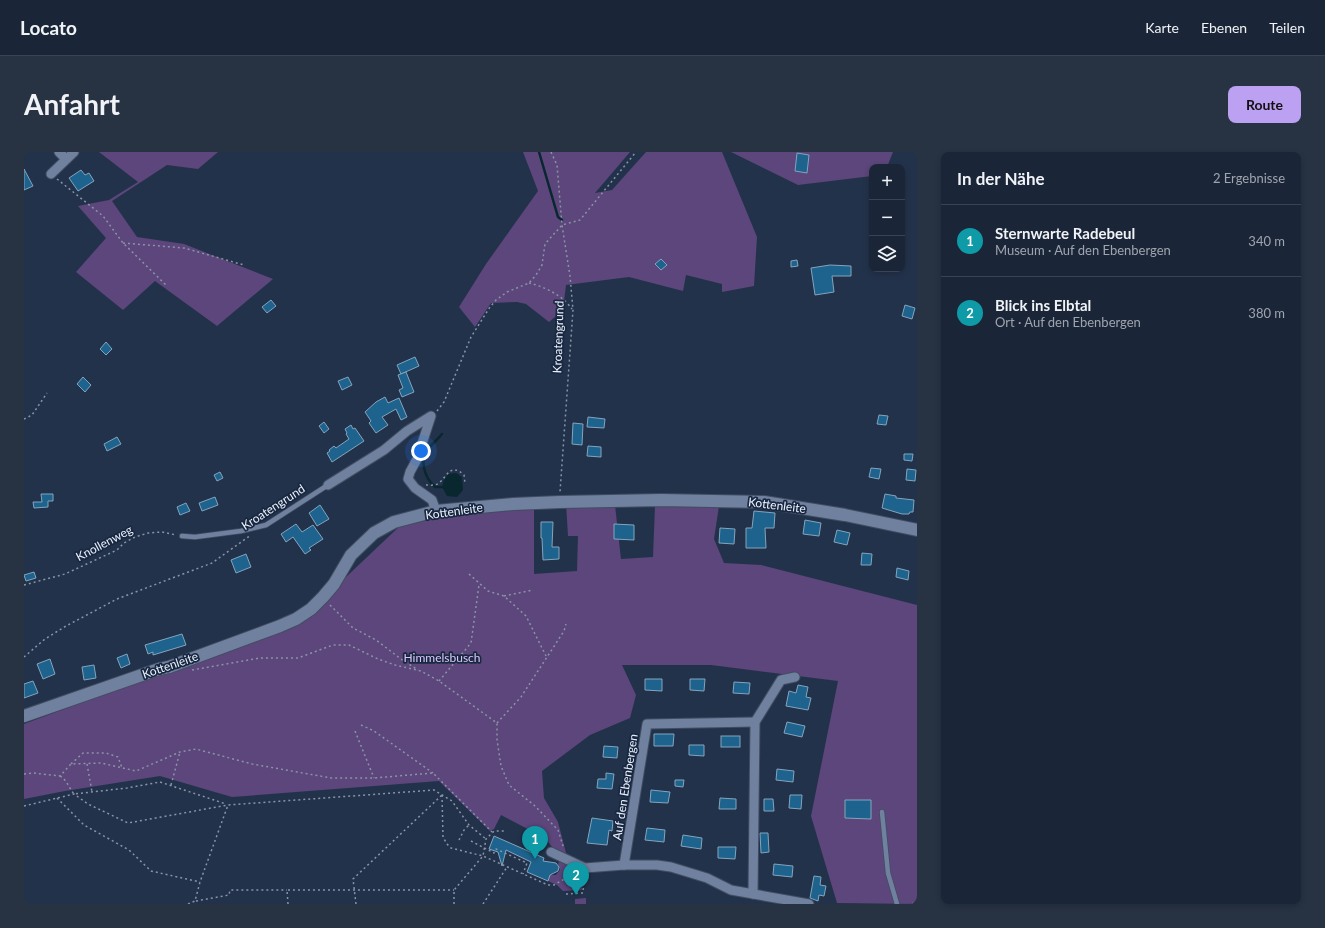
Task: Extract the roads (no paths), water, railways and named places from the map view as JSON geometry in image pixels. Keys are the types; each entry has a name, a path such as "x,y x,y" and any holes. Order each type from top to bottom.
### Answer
{"street":[{"path":"59,152 66,160"},
{"path":"51,174 74,152"},
{"name":"Kroatengrund","path":"328,485 384,450 407,431 431,416 424,440"},
{"path":"407,431 424,440 408,479 415,488 432,500 436,511"},
{"name":"Kottenleite","path":"24,716 159,669 169,667 296,619 311,609 323,597 334,584 351,555 374,533 394,522 436,511 513,504 560,502 661,500 764,502 845,515 917,530"},
{"path":"754,894 755,722 781,680 796,677"},
{"name":"Auf den Ebenbergen","path":"624,865 647,724 755,722"},
{"path":"551,852 585,868 624,865 657,865 671,867 707,878 731,890 805,903"}],"lane":[{"name":"Kroatengrund","path":"182,536 195,537 241,531 266,525 328,485"},
{"path":"882,812 888,873 897,904"}],"water":[{"path":"456,473 462,477 463,490 457,497 447,496 442,487 444,480 448,474"}],"waterway":[{"path":"539,152 558,217 562,220"},
{"path":"442,434 431,446 424,458 424,468 431,483 435,487 442,487"}],"place":[{"name":"Sternwarte Radebeul","path":"535,859"},
{"name":"Blick ins Elbtal","path":"576,895"}],"park label":[{"name":"Himmelsbusch","path":"442,657"}]}
